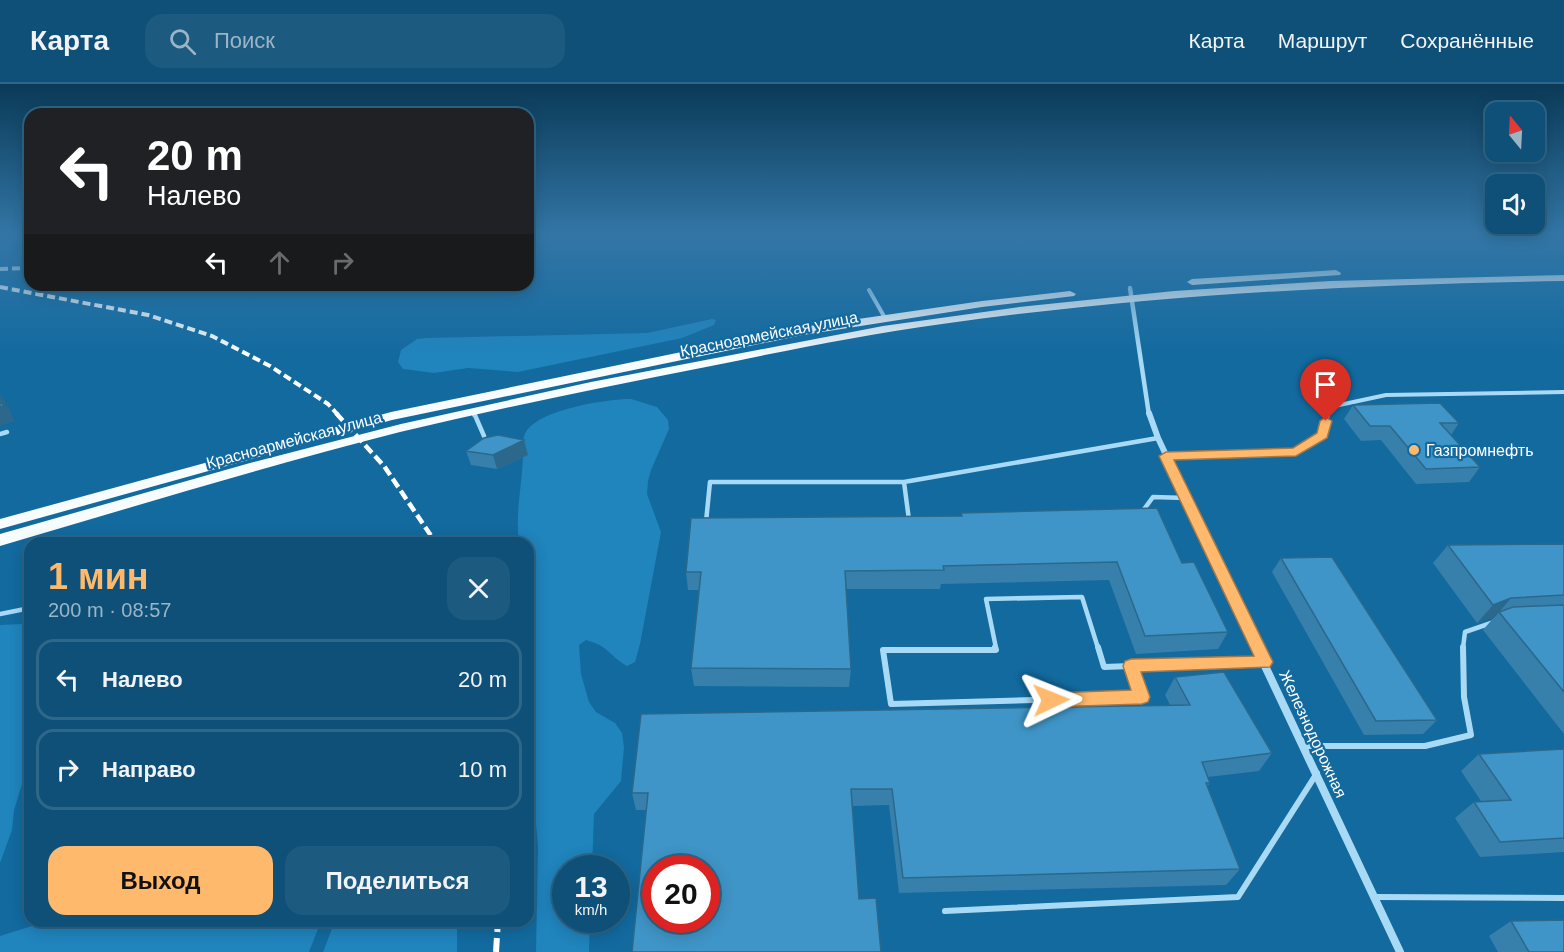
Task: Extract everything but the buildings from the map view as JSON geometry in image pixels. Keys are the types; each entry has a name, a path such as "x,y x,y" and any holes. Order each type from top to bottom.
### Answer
{"main road":[{"name":"Красноармейская улица","path":"0,524 391,416 664,358 885,318 982,304 1131,293 1300,276"},
{"name":"Красноармейская улица","path":"0,540 268,463 472,412 871,331 1131,293 1448,279 1564,278"}],"street":[{"name":"Железнодорожная","path":"1131,293 1149,414 1158,438 1400,952"}],"lane":[{"path":"869,290 885,318"},
{"path":"1166,456 1296,452 1323,435 1330,407 1386,394 1564,392"},
{"path":"472,412 484,436"},
{"path":"0,434 7,432"},
{"path":"718,524 706,524 710,482 904,482 1158,438"},
{"path":"898,524 910,524 904,482"},
{"path":"1141,514 1153,497 1186,498"},
{"path":"1131,666 1142,697 891,704 883,650 996,650 986,598 1082,597 1104,667 1131,666 1265,662"},
{"path":"0,614 24,609"},
{"path":"1304,747 1425,746 1471,735 1463,708 1461,651 1465,632 1495,621 1507,621"},
{"path":"945,912 1238,897 1317,773"},
{"path":"1374,897 1564,897"}],"shaded area":[{"path":"716,320 714,325 682,338 518,372 468,368 434,373 403,369 398,362 401,350 417,339 647,333"},
{"path":"631,399 657,407 668,420 669,429 651,470 647,494 661,532 635,662 627,666 594,642 586,640 579,645 581,674 589,702 596,712 615,723 622,733 624,747 621,781 594,814 592,855 552,855 552,933 590,933 589,952 536,952 538,846 534,802 534,537 518,537 523,439 527,430 546,416 591,403"},
{"path":"0,625 24,625 24,778 14,810 12,830 0,863"},
{"path":"29,927 319,927 309,952 0,952 0,936"},
{"path":"333,927 457,927 457,952 323,952"}],"railway":[{"path":"0,287 148,315 212,336 270,366 328,404 338,415"},
{"path":"336,413 384,466 432,537"},
{"path":"496,952 498,927"}],"place":[{"name":"Газпромнефть","path":"1414,450"}],"route":[{"path":"1051,700 1142,697 1131,666 1265,662 1166,456 1296,452 1323,435 1326,421"}]}
